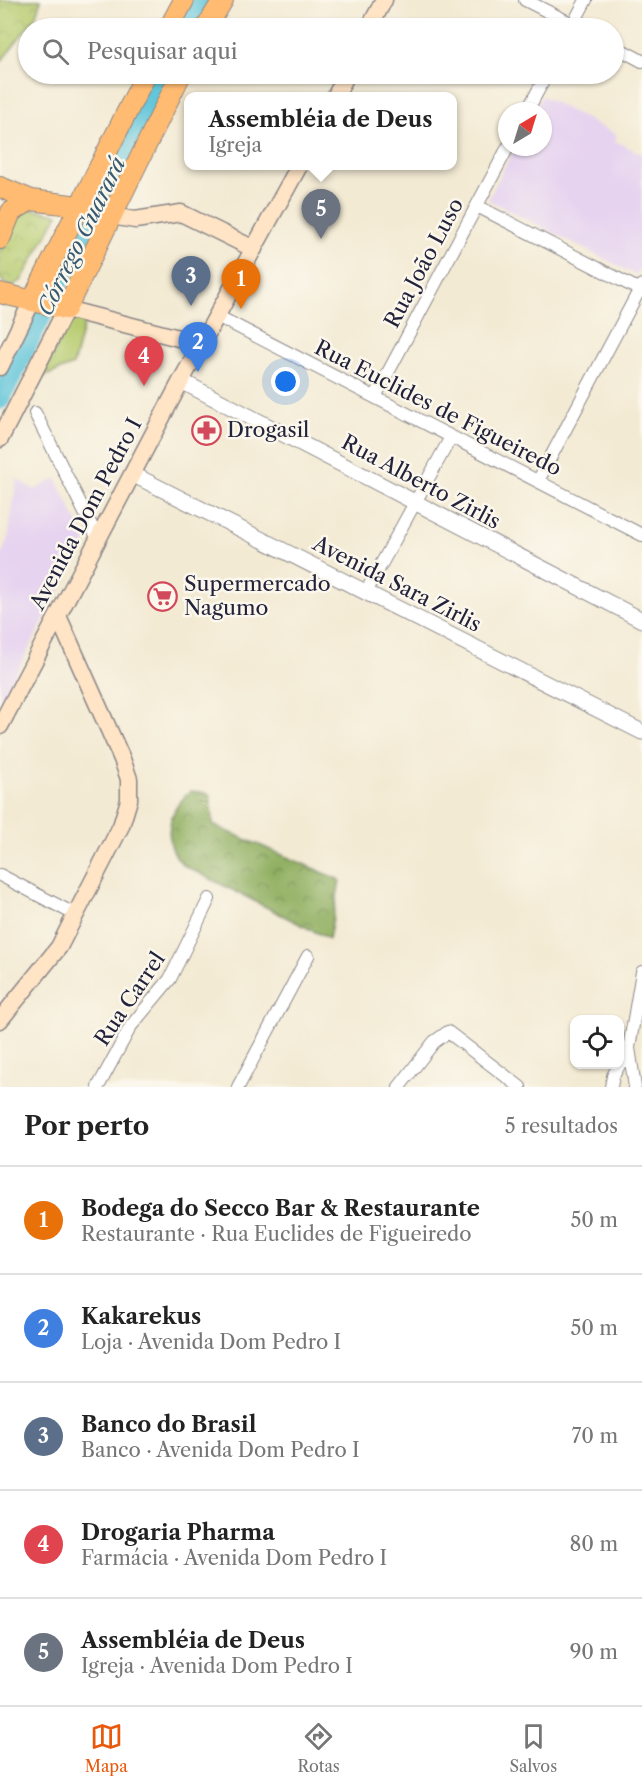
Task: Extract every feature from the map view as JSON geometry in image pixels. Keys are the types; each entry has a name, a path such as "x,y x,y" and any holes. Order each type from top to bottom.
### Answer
{"main road":[{"path":"174,18 184,0"},
{"path":"212,18 223,0"},
{"path":"374,18 384,0"},
{"path":"0,439 49,305 95,211 142,84"},
{"path":"0,367 49,305 95,211 175,84"},
{"name":"Avenida Dom Pedro I","path":"0,726 132,474 296,170"},
{"path":"0,187 31,200 135,220 181,213 254,249"},
{"path":"0,239 11,212 31,200"},
{"path":"1,292 202,344"},
{"path":"0,1020 58,947 126,814 129,779 58,616"}],"street":[{"path":"525,0 558,18"},
{"path":"579,18 586,0"},
{"path":"624,51 642,61"},
{"path":"532,102 542,84"},
{"name":"Rua João Luso","path":"375,398 503,156"},
{"path":"477,206 641,288 538,481"},
{"name":"Rua Euclides de Figueiredo","path":"217,316 642,535"},
{"name":"Rua Alberto Zirlis","path":"182,381 642,620"},
{"path":"35,413 98,539"},
{"path":"366,592 451,437"},
{"name":"Avenida Sara Zirlis","path":"132,474 642,732"},
{"path":"0,874 76,915"},
{"name":"Rua Carrel","path":"98,1087 127,1033 170,979 209,899"},
{"path":"238,1087 308,956"},
{"path":"611,1086 629,1048 642,972"},
{"path":"399,1087 434,1042 448,1032 520,1087"},
{"path":"629,1048 634,1084"},
{"path":"611,1086 622,1079 634,1084"}],"shaded area":[{"path":"542,96 617,135 615,141 642,154 642,264 636,275 488,200 510,156 552,156 552,102 539,102"},
{"path":"56,478 86,541 0,703 0,558 8,538 17,479 35,490"}],"green space":[{"path":"0,0 41,0 34,18 18,18 18,39 0,63"},
{"path":"25,208 58,214 21,281 10,287 0,279 0,249 6,223"},
{"path":"76,318 85,320 73,365 42,377 68,323"},
{"path":"191,791 210,794 213,825 340,880 329,939 183,865 172,846 170,826 177,807"}],"waterway":[{"name":"Córrego Guarará","path":"192,18 203,0"},
{"name":"Córrego Guarará","path":"0,399 157,84"}],"place":[{"name":"Assembléia de Deus","path":"321,239"},
{"name":"Banco do Brasil","path":"191,306"},
{"name":"Bodega do Secco Bar & Restaurante","path":"241,309"},
{"name":"Kakarekus","path":"198,372"},
{"name":"Drogaria Pharma","path":"144,386"},
{"name":"Drogasil","path":"206,430"},
{"name":"Supermercado Nagumo","path":"163,596"}]}
